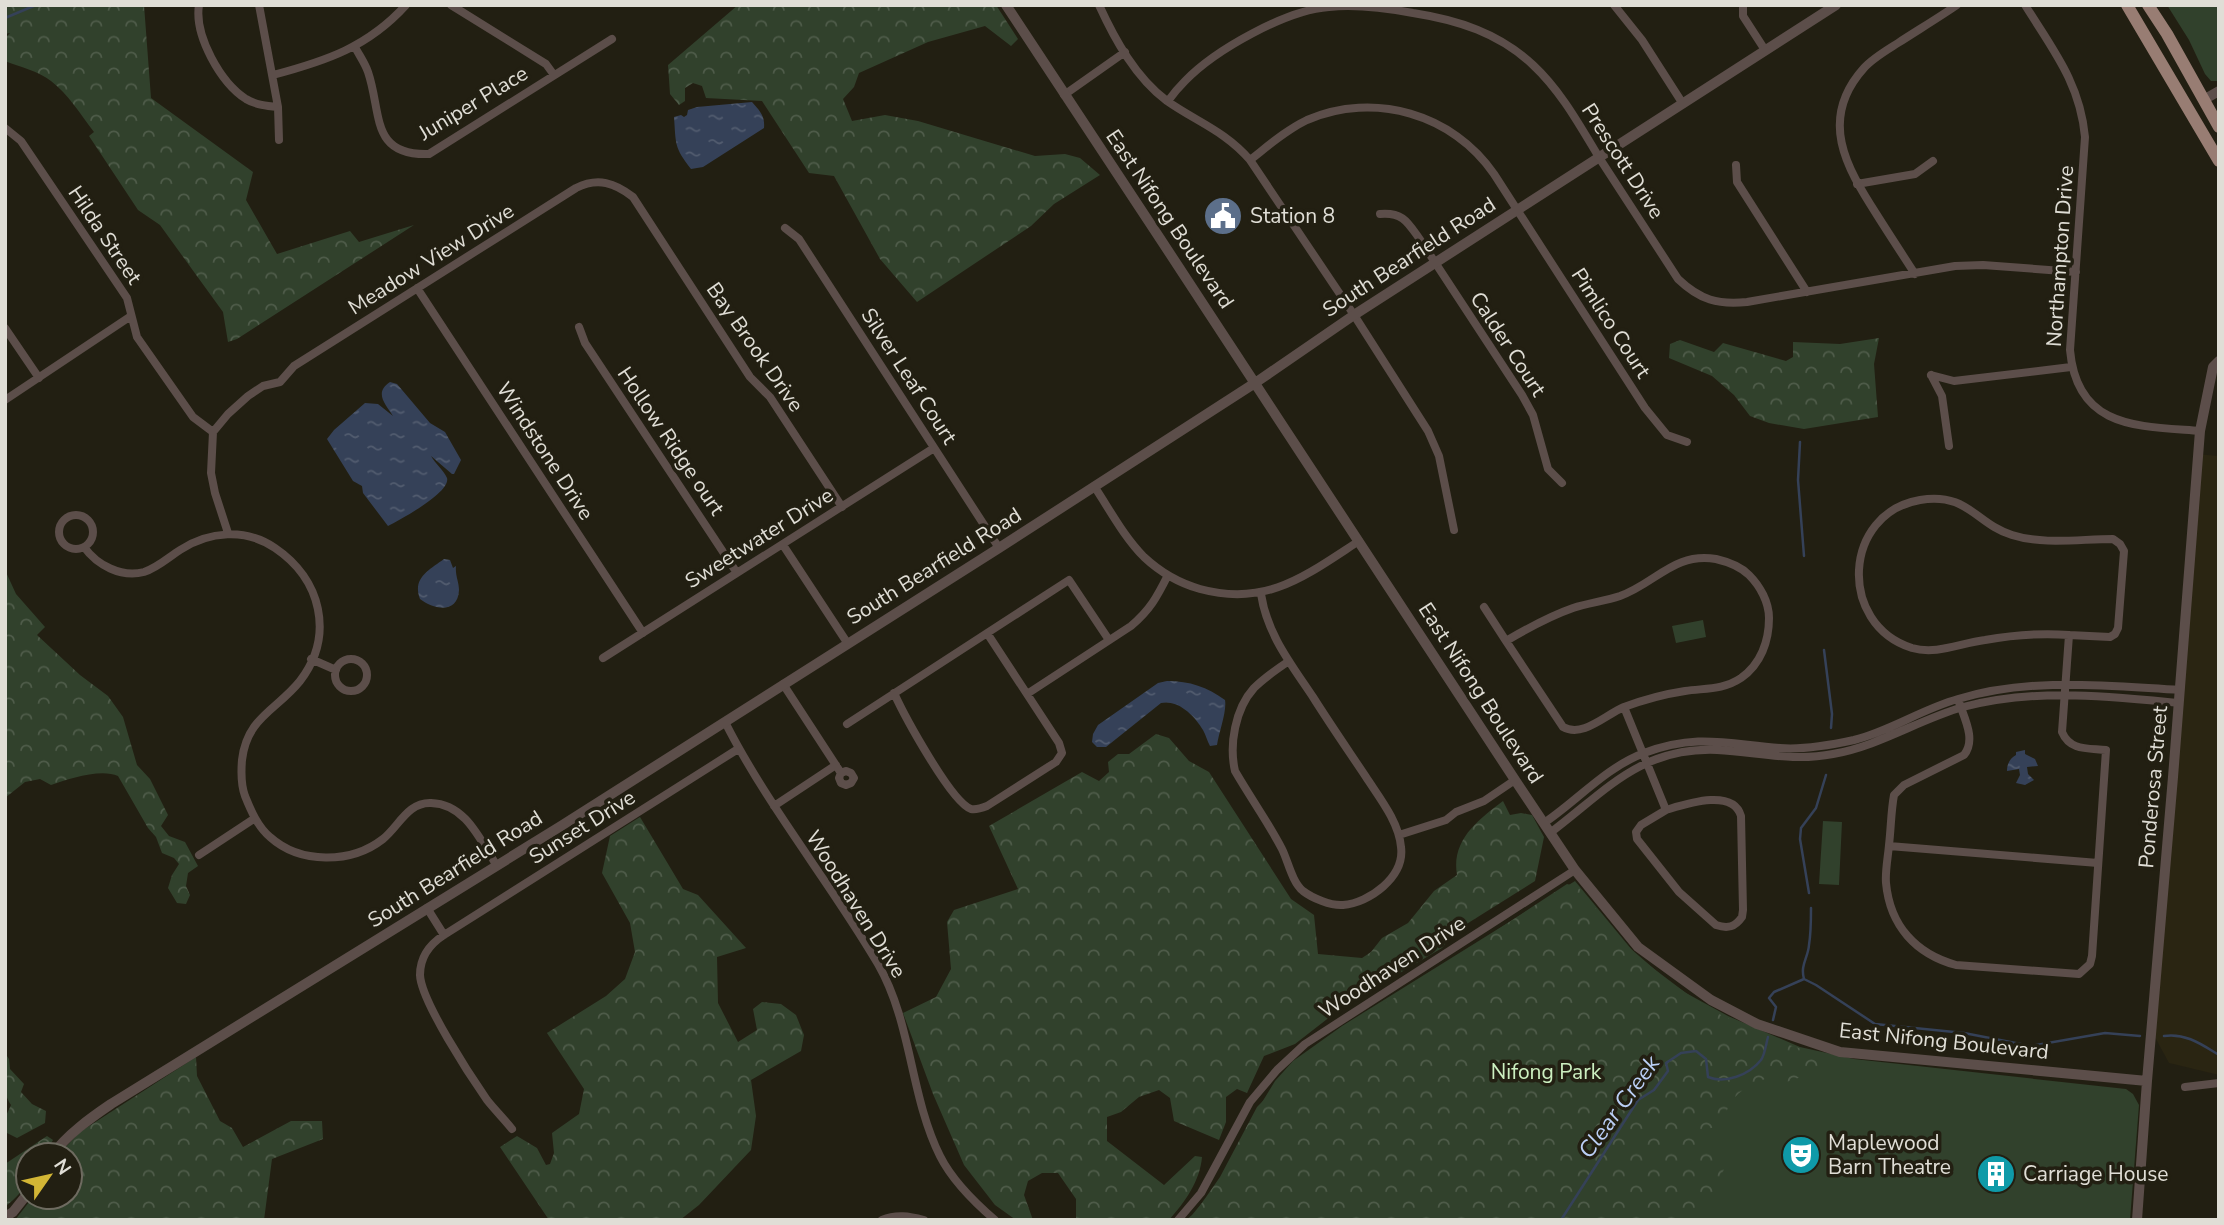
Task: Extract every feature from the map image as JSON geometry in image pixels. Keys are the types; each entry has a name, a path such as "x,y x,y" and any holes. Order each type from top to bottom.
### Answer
{"main road":[{"path":"2127,5 2219,161"},
{"path":"2148,5 2219,127"}],"street":[{"path":"199,5 200,29 219,71 235,91 248,100 259,105 278,107"},
{"path":"259,5 278,107 279,140"},
{"path":"273,75 317,64 355,47 379,31 406,5"},
{"name":"Juniper Place","path":"451,5 546,64 554,75"},
{"name":"East Nifong Boulevard","path":"1006,5 1550,833 1575,870 1639,947 1711,1000 1757,1024 1840,1052 2147,1081"},
{"path":"1099,5 1125,52 1150,86 1168,101 1228,138 1250,160 1354,315 1435,445 1454,530"},
{"path":"1614,5 1629,22 1683,104"},
{"path":"1743,5 1743,16 1765,50"},
{"name":"South Bearfield Road","path":"63,1141 111,1104 497,866 999,548 1255,383 1354,315 1836,5"},
{"path":"1915,274 1857,184 1846,162 1839,123 1851,87 1864,68 1957,5"},
{"name":"Northampton Drive","path":"2025,5 2069,76 2083,116 2085,137 2071,368 2080,388 2094,406 2107,416 2138,426 2200,432"},
{"name":"Prescott Drive","path":"1168,101 1200,67 1254,32 1297,14 1328,6 1365,7 1447,18 1483,31 1509,46 1533,65 1561,97 1678,279 1695,294 1716,302 1732,303 1955,266 1983,265 2076,272"},
{"name":"Juniper Place","path":"355,47 368,70 382,133 397,150 414,155 429,154 612,38"},
{"path":"1064,95 1125,52"},
{"path":"2205,99 2219,91"},
{"name":"Pimlico Court","path":"1250,160 1306,121 1330,112 1353,108 1378,107 1410,113 1437,123 1463,139 1483,157 1645,408 1667,435 1687,442"},
{"name":"Hilda Street","path":"5,128 20,141 127,298 137,337 164,379 193,417 213,432"},
{"path":"1857,184 1915,174 1933,161"},
{"path":"1736,165 1737,182 1807,292"},
{"name":"Meadow View Drive","path":"213,432 248,396 263,386 279,382 294,366 417,288 576,188 587,183 608,183"},
{"name":"Bay Brook Drive","path":"608,183 633,197 750,377 771,397 842,507"},
{"name":"Calder Court","path":"1380,214 1392,213 1404,218 1436,263 1522,395 1533,415 1548,469 1562,483"},
{"name":"Silver Leaf Court","path":"785,228 799,239 999,548"},
{"name":"Windstone Drive","path":"417,288 643,633"},
{"path":"5,400 131,316"},
{"name":"Hollow Ridge ourt","path":"579,327 585,343 737,573"},
{"path":"5,328 39,378"},
{"name":"Ponderosa Street","path":"2137,1220 2200,432 2213,367 2219,361"},
{"path":"1949,446 1942,397 1931,375 1954,381 2071,368"},
{"path":"213,432 211,473 228,533"},
{"name":"Sweetwater Drive","path":"603,659 934,448"},
{"path":"1094,486 1143,556 1168,575 1190,586 1213,592 1261,594 1306,576 1359,541"},
{"path":"1932,499 1947,500 1965,506 2011,535 2033,539 2113,539 2124,551 2118,628 2110,637 2069,635 2040,633 1994,638 1927,651 1909,647 1891,637 1873,621 1863,603 1858,583 1862,550 1872,529 1888,514 1908,503 1932,499"},
{"path":"81,515 90,522 92,539 84,547 73,550 60,540 58,534 61,523 69,516 81,515"},
{"path":"84,547 93,559 110,569 128,573 144,572 202,539 228,533 272,545 302,573 312,589 319,606 320,629 312,659 299,681 260,719 244,744 241,773 244,793 256,818 270,837 284,846 300,854 332,858 367,849 384,838 409,810 419,804 432,803 460,812 497,866"},
{"path":"783,545 848,643"},
{"path":"1484,607 1506,641 1563,727 1571,732 1580,731 1639,701 1686,691 1716,689 1740,679 1751,670 1765,648 1769,633 1769,613 1755,581 1744,570 1728,562 1689,558 1672,564 1634,590 1542,620 1506,641"},
{"path":"1027,694 1143,615 1155,602 1168,575"},
{"path":"847,724 1069,580 1109,640"},
{"path":"1261,594 1264,614 1271,632 1377,794 1399,835 1401,862 1394,874 1387,883 1357,902 1340,906 1327,903 1303,891 1280,846 1235,771 1232,758 1234,731 1246,699 1255,687 1289,661"},
{"path":"894,693 919,743 955,793 971,808 979,810 1056,762 1062,752 1059,743 987,633"},
{"path":"1959,703 1970,747 1964,755 1897,790 1892,803 1886,880 1888,897 1903,931 1920,949 1937,959 1956,965 2079,974 2090,964 2106,750 2073,746 2066,742 2062,733 2069,635"},
{"path":"312,659 336,670"},
{"path":"344,660 359,660 368,672 366,682 360,689 347,691 336,681 336,670 344,660"},
{"path":"1550,833 1614,780 1665,756 1690,751 1717,750 1804,759 1858,749 1993,689 2066,683 2180,690"},
{"path":"774,806 838,769 783,684"},
{"path":"1544,823 1568,807 1609,772 1643,754 1688,741 1721,740 1782,748 1804,748 1855,739 1924,710 1959,703 2040,694 2179,702"},
{"path":"1624,707 1666,810"},
{"name":"Woodhaven Drive","path":"724,722 774,806 879,966 895,1002 926,1118 940,1156 960,1185 995,1220"},
{"name":"Sunset Drive","path":"512,1129 488,1101 440,1025 423,990 420,976 426,952 444,935 738,749"},
{"path":"1399,835 1446,821 1456,812 1484,801 1515,780"},
{"path":"1583,794 1590,802"},
{"path":"1696,801 1728,801 1739,810 1743,910 1742,917 1731,927 1716,925 1707,917 1679,891 1640,845 1636,832 1641,825 1666,810 1696,801"},
{"path":"199,855 256,818"},
{"path":"1889,846 2098,863"},
{"name":"Woodhaven Drive","path":"1178,1220 1201,1193 1250,1102 1277,1070 1305,1044 1575,870"},
{"path":"427,908 444,935"},
{"path":"2185,1087 2219,1083"},
{"path":"882,1220 893,1216 924,1220"}],"shaded area":[{"path":"2196,454 2219,456 2219,1075 2169,1063 2150,1028"}],"green space":[{"path":"5,5 144,5 151,98 253,172 246,200 277,254 350,231 359,242 414,225 237,339 228,342 223,312 160,225 138,210 89,136 94,132 74,105 46,78 5,61 5,38 10,33 5,34"},
{"path":"738,5 996,5 1018,39 1011,46 985,26 928,42 859,73 854,87 843,99 852,121 885,115 918,121 1035,156 1065,154 1080,158 1100,175 1054,204 1031,226 917,302 880,259 834,176 809,173 762,101 706,98 702,86 693,83 685,88 685,101 679,105 670,94 668,65"},
{"path":"2167,5 2219,5 2219,81 2211,81 2205,74 2189,40"},
{"path":"1879,338 1874,364 1878,417 1804,429 1769,423 1750,416 1734,395 1712,376 1669,358 1670,344 1680,340 1714,352 1723,343 1786,361 1793,357 1793,342 1840,344"},
{"path":"5,570 16,594 45,627 37,635 80,675 108,696 123,717 137,765 150,779 168,815 161,826 169,836 185,842 198,866 188,873 186,886 190,895 186,904 177,903 168,888 179,864 174,858 162,853 156,837 118,776 94,774 51,785 40,779 25,782 5,798"},
{"path":"1703,620 1706,637 1676,643 1672,626"},
{"path":"1156,734 1169,738 1189,761 1209,772 1291,899 1314,915 1318,954 1362,958 1371,952 1382,938 1408,923 1434,891 1457,875 1456,863 1462,841 1484,816 1503,801 1510,815 1532,815 1544,837 1535,881 1457,930 1442,948 1361,996 1339,993 1331,1016 1295,1044 1264,1056 1247,1093 1237,1089 1226,1097 1226,1122 1219,1140 1174,1121 1170,1098 1159,1090 1139,1097 1121,1112 1107,1117 1107,1141 1164,1185 1195,1156 1202,1157 1191,1191 1169,1220 1076,1220 1076,1199 1058,1173 1042,1173 1028,1181 1024,1195 1033,1220 1016,1220 995,1205 964,1165 933,1094 903,1013 936,997 951,969 947,922 954,910 1018,889 989,826 1082,772 1099,781 1109,772 1108,762 1118,754 1129,754"},
{"path":"640,817 683,889 698,895 746,948 717,957 718,1003 738,1042 757,1030 753,1009 762,1002 781,1004 796,1015 804,1035 801,1051 751,1080 756,1116 751,1150 699,1205 680,1220 549,1220 500,1147 517,1136 537,1148 546,1165 550,1164 554,1153 552,1133 579,1114 584,1089 547,1033 606,996 625,979 635,952 630,923 602,873 610,836"},
{"path":"1823,821 1842,822 1839,885 1819,884"},
{"name":"Nifong Park","path":"1575,881 1637,956 1686,993 1728,1016 1800,1047 1854,1059 2126,1089 2133,1094 2139,1105 2130,1220 1186,1220 1220,1181 1251,1120 1275,1081 1293,1061 1342,1026"},
{"name":"Nifong Park","path":"1567,884 1578,887 1624,943 1667,980 1711,1010 1770,1039 1818,1054 1820,1061 1815,1072 1784,1083 1772,1076 1745,1089 1733,1099 1722,1126 1706,1129 1701,1135 1717,1154 1724,1169 1715,1194 1680,1220 1190,1220 1220,1177 1257,1107 1309,1054"},
{"path":"5,1053 10,1069 24,1084 21,1092 32,1104 46,1111 45,1123 17,1138 5,1132 5,1118 11,1105 5,1087"},
{"path":"196,1057 197,1076 220,1121 232,1128 243,1147 291,1121 322,1121 323,1139 272,1159 264,1220 15,1220 22,1211 84,1211 84,1141 71,1141 80,1132"},
{"path":"47,1136 53,1140 52,1141 40,1141"},
{"path":"14,1158 14,1199 5,1207 5,1164"}],"water":[{"path":"752,102 764,120 764,128 703,167 691,169 677,145 674,117 684,117 688,110 697,107"},
{"path":"390,382 397,384 430,423 445,432 461,460 452,474 431,456 446,475 446,484 424,505 388,526 363,493 362,486 353,481 327,439 365,403 378,404 393,416 382,394"},
{"path":"444,559 450,560 453,568 456,566 459,590 454,603 444,608 432,606 420,599 418,585 423,575"},
{"path":"1167,681 1198,686 1225,700 1217,745 1210,746 1203,730 1191,714 1180,706 1167,702 1161,703 1106,747 1097,747 1092,742 1098,725 1158,683"},
{"path":"2025,750 2025,754 2035,759 2038,766 2027,767 2028,774 2034,780 2025,785 2016,783 2020,775 2019,769 2007,771 2016,752"}],"waterway":[{"path":"5,18 36,5"},
{"path":"1800,442 1798,480 1804,556"},
{"path":"1824,650 1832,714 1831,728"},
{"path":"1809,893 1800,839 1801,828 1816,808 1826,775"},
{"path":"1804,979 1803,970 1810,940 1811,908"},
{"path":"1773,1020 1776,1007 1769,998 1774,992 1804,979 1875,1024 1964,1033 2031,1046 2105,1033 2140,1036"},
{"path":"2164,1036 2186,1038 2219,1055"},
{"name":"Clear Creek","path":"1561,1220 1638,1100 1654,1090 1668,1071 1666,1063 1681,1053 1696,1051 1706,1059 1708,1077 1729,1079 1750,1070 1761,1060 1768,1037"}],"place":[{"name":"Station 8","path":"1223,216"},
{"name":"Maplewood Barn Theatre","path":"1801,1155"},
{"name":"Carriage House","path":"1996,1174"}]}
